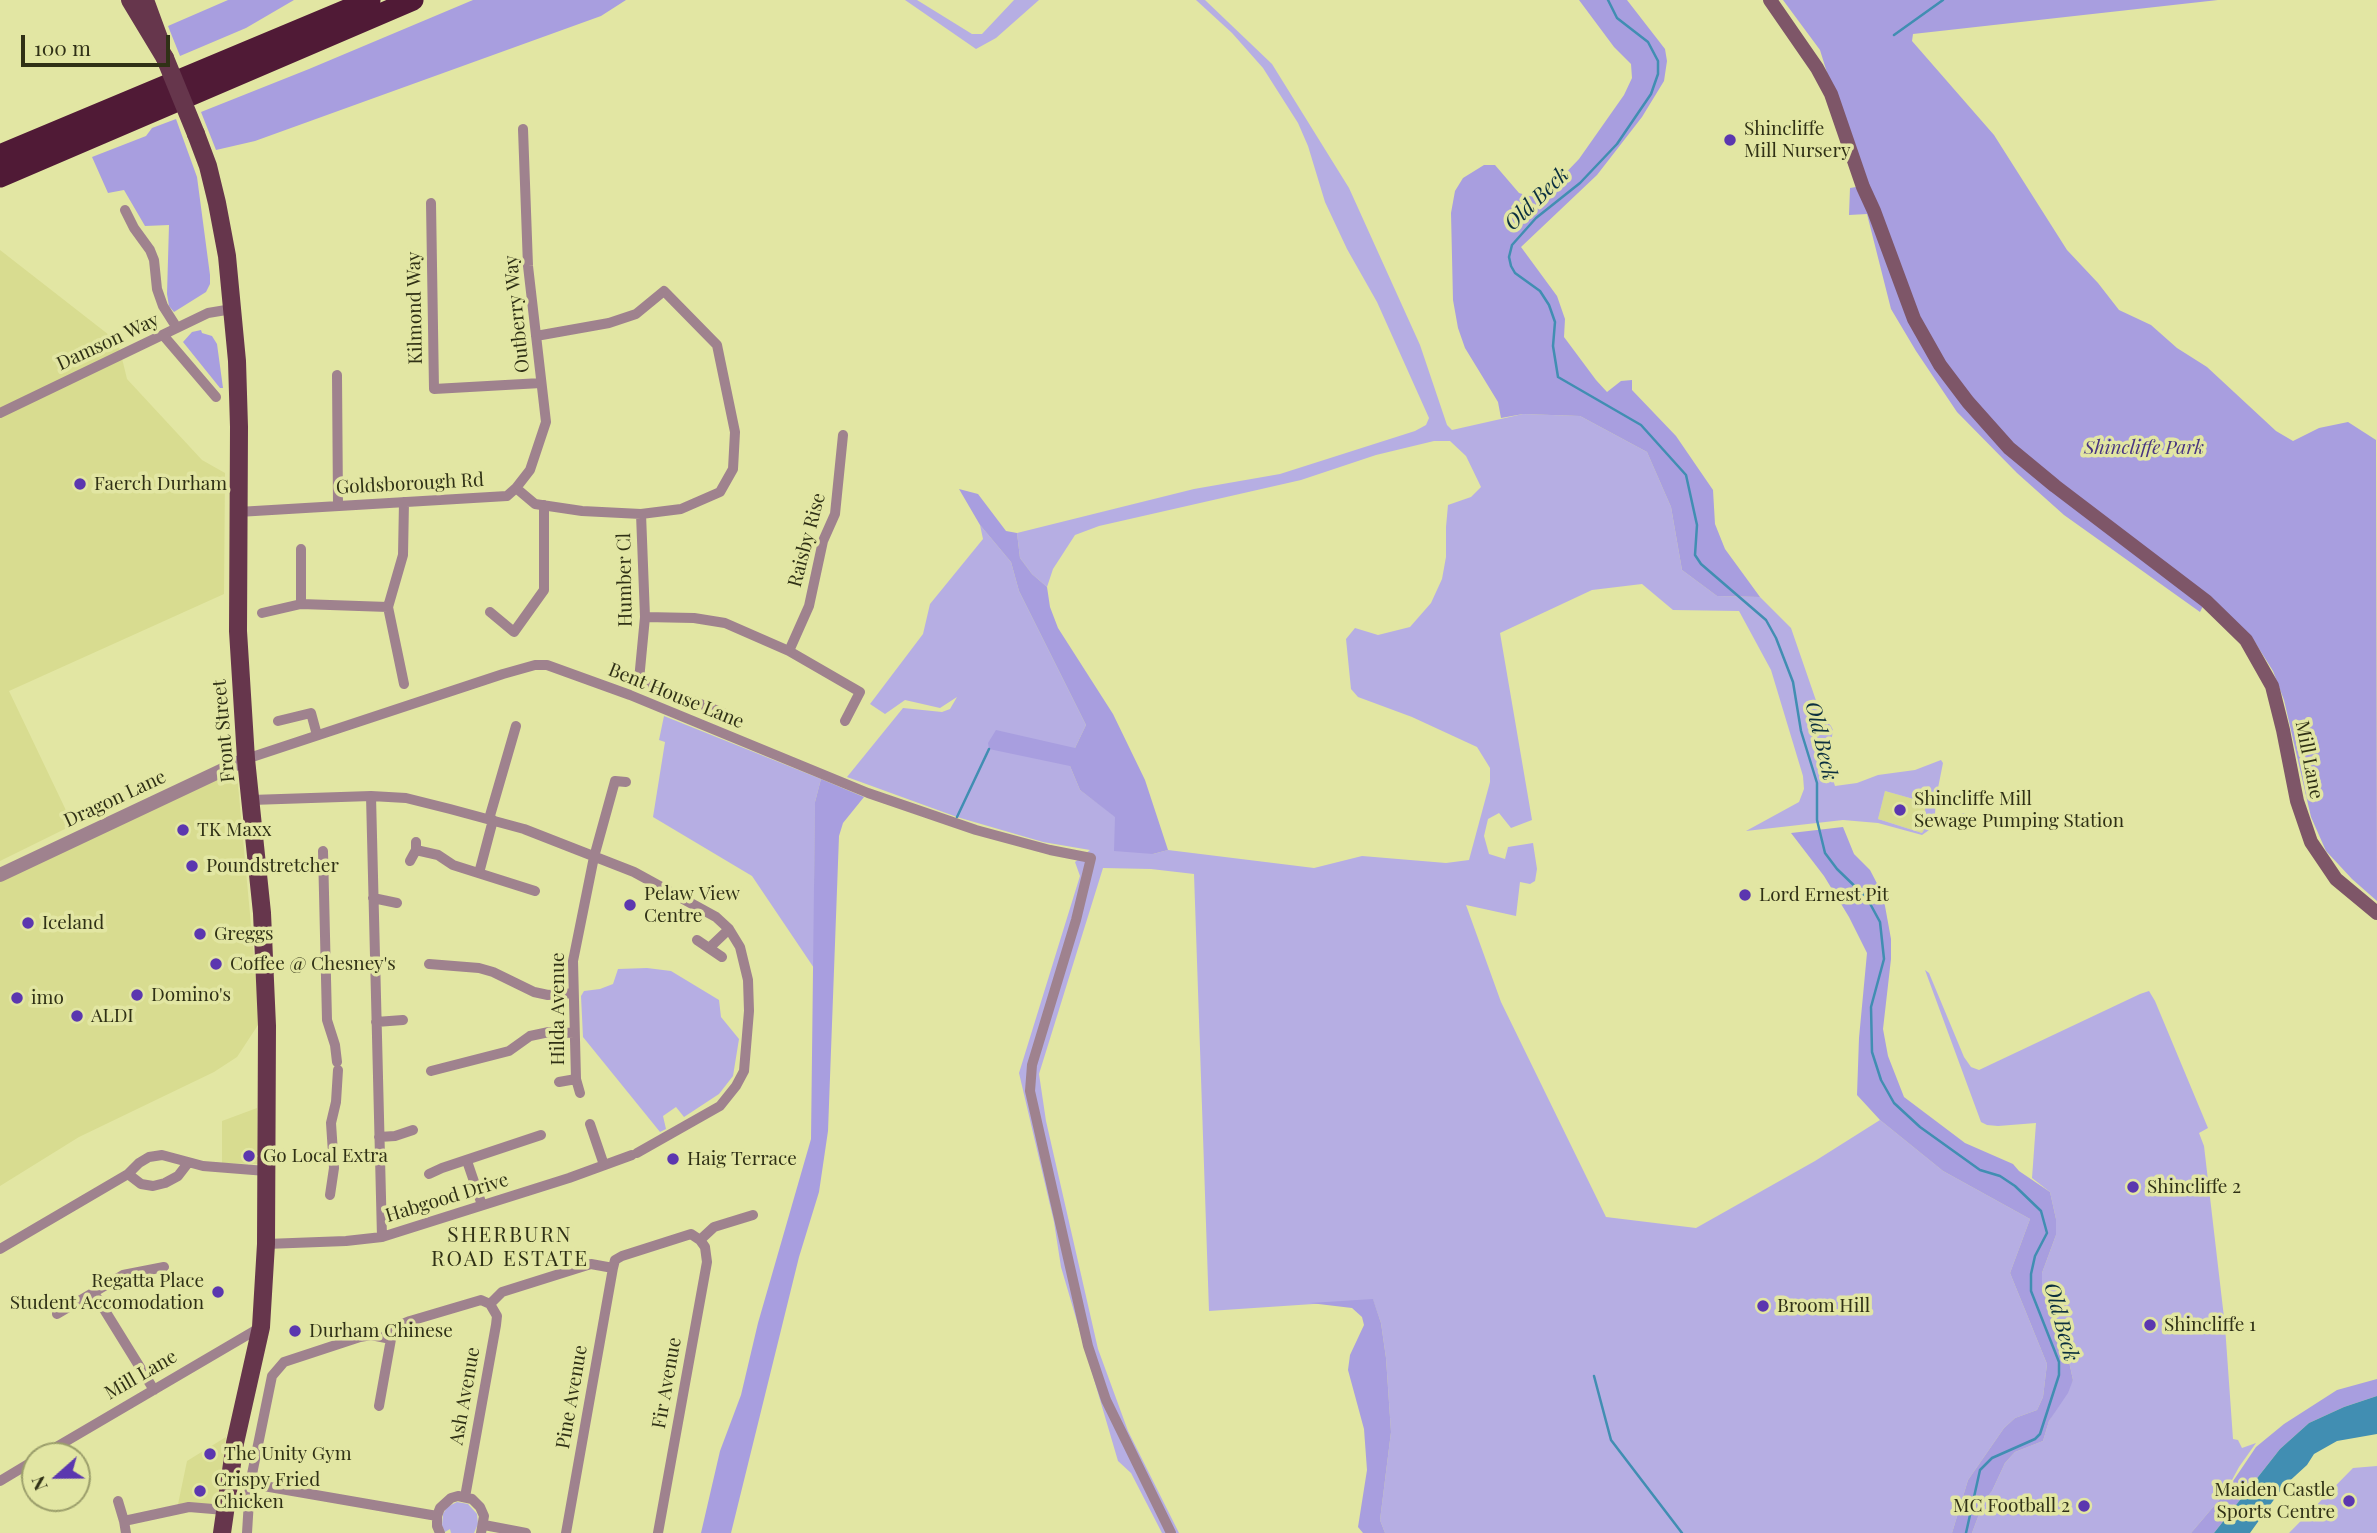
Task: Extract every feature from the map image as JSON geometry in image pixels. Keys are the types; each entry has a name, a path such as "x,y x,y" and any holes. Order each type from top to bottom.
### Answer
{"highway":[{"path":"0,155 370,0"},
{"path":"0,177 413,0"}],"main road":[{"name":"Mill Lane","path":"1770,0 1818,68 1831,94 1863,187 1914,318 1940,365 1968,402 2009,448 2054,486 2213,607 2246,640 2272,686 2297,802 2311,842 2336,879 2377,913"},
{"name":"Front Street","path":"133,1 165,58 208,166 217,204 232,309 239,404 238,631 246,759 262,912 267,1026 266,1244 261,1327 229,1480 222,1533"}],"street":[{"name":"Outberry Way","path":"516,488 530,471 546,422 528,266 523,129"},
{"name":"Kilmond Way","path":"431,203 434,389 541,383"},
{"path":"125,210 150,250 163,306 177,328"},
{"path":"516,488 535,504 582,511 641,514 681,509 720,492 733,469 735,432 717,345 664,291 636,314 609,323 536,336"},
{"name":"Damson Way","path":"0,413 208,313 232,309"},
{"path":"163,335 216,397"},
{"path":"337,375 338,506"},
{"name":"Raisby Rise","path":"789,650 809,606 823,541 835,514 844,435"},
{"name":"Goldsborough Rd","path":"239,512 507,496 516,488"},
{"path":"404,502 402,555 388,607 404,684"},
{"path":"490,612 514,632 544,590 544,505"},
{"name":"Humber Cl","path":"641,514 646,617 639,680 723,713"},
{"path":"301,549 301,604"},
{"path":"262,613 301,604 388,607"},
{"path":"646,617 694,618 725,624 789,650 860,692 845,721"},
{"name":"Bent House Lane","path":"246,759 522,668 547,665 630,695 892,801 976,831 1091,858 1076,920 1029,1076 1030,1091 1088,1346 1106,1400 1171,1533"},
{"path":"278,721 309,707 317,735"},
{"path":"480,873 491,819 516,726"},
{"name":"Dragon Lane","path":"0,875 246,759"},
{"name":"Hilda Avenue","path":"580,1093 576,1079 573,961 594,857 620,782 609,770"},
{"path":"371,796 382,1237"},
{"path":"251,800 371,796 407,799 524,829 634,872 673,891 716,917 732,933 709,948"},
{"path":"410,861 416,846 453,865 535,891"},
{"path":"323,850 327,1020 335,1045 337,1066 336,1102 331,1123 334,1168 330,1195"},
{"path":"373,898 397,903"},
{"name":"Habgood Drive","path":"266,1244 382,1237 635,1154 720,1106 744,1071 749,1012 748,980 740,947 732,933"},
{"path":"697,940 722,957"},
{"path":"429,964 479,968 534,992 548,995 573,993"},
{"path":"376,1022 402,1020"},
{"path":"431,1071 509,1051 530,1036 549,1032 574,1033"},
{"name":"Hilda Avenue","path":"559,1082 576,1079"},
{"path":"590,1124 604,1165"},
{"path":"379,1137 395,1136 413,1130"},
{"path":"429,1174 541,1135"},
{"path":"0,1249 128,1174 149,1157 162,1155 203,1166 266,1171"},
{"path":"467,1161 482,1205"},
{"path":"128,1174 141,1184 153,1186 178,1176 188,1163"},
{"path":"379,1406 391,1339 393,1332 400,1325 481,1300 489,1304 502,1292 591,1265 613,1268 615,1260 622,1256 691,1234 700,1240 714,1227 753,1215"},
{"name":"Fir Avenue","path":"658,1533 706,1262 705,1247 700,1240"},
{"path":"57,1314 123,1275 164,1267"},
{"name":"Pine Avenue","path":"566,1533 613,1268"},
{"path":"94,1293 154,1390"},
{"name":"Ash Avenue","path":"464,1497 496,1325 497,1316 489,1304"},
{"name":"Mill Lane","path":"65,1442 261,1327"},
{"path":"247,1533 250,1484 272,1376 284,1362 360,1337 371,1335 391,1339"},
{"path":"0,1481 21,1468"},
{"path":"229,1480 437,1516"},
{"path":"440,1533 437,1516 444,1503 451,1498 464,1497 472,1499 480,1507 484,1516 482,1529 527,1533"},
{"path":"118,1501 126,1533"},
{"path":"124,1521 189,1507 225,1510"}],"shaded area":[{"path":"905,0 917,0 972,34 982,34 1014,0 1039,0 996,38 976,49"},
{"path":"1196,0 1205,0 1272,64 1349,188 1420,345 1447,425 1452,430 1523,414 1580,416 1647,452 1671,507 1682,570 1717,596 1760,597 1791,628 1821,715 1833,730 1828,763 1835,786 1857,783 1878,775 1915,770 1941,760 1943,763 1935,814 1941,819 1965,813 1944,828 1932,828 1922,835 1878,823 1843,820 1746,831 1799,802 1804,789 1803,776 1771,670 1739,611 1673,610 1642,584 1592,590 1500,633 1532,820 1511,828 1499,813 1488,819 1484,836 1489,854 1505,859 1508,847 1533,843 1537,869 1535,881 1530,884 1520,882 1516,916 1466,905 1501,1002 1606,1217 1696,1228 1815,1161 1880,1120 1943,1171 2030,1219 2010,1273 2047,1364 2043,1397 2037,1410 2015,1418 2004,1428 1968,1480 1952,1533 1385,1533 1380,1520 1391,1432 1386,1358 1381,1323 1373,1300 1209,1311 1194,874 1151,869 1103,868 1039,1074 1046,1121 1098,1349 1128,1431 1179,1533 1162,1533 1131,1473 1118,1461 1061,1267 1054,1222 1019,1073 1080,876 1075,862 1090,850 1043,842 957,817 847,777 903,708 942,712 950,709 957,697 940,708 905,700 885,714 870,704 923,634 930,604 983,539 980,525 1011,562 1019,591 1086,725 1070,766 1080,790 1115,816 1153,854 1168,850 1314,868 1362,856 1446,863 1469,860 1490,782 1490,768 1477,747 1412,717 1358,697 1351,689 1346,639 1355,628 1378,635 1410,627 1431,603 1442,579 1446,557 1448,505 1471,497 1481,487 1466,456 1450,441 1434,441 1376,455 1301,480 1099,526 1075,535 1053,569 1047,587 1032,574 1020,558 1017,533 1194,489 1280,474 1415,431 1426,425 1429,418 1377,302 1347,249 1325,202 1298,123 1263,68 1232,33","holes":["1885,791 1924,802 1927,825 1922,833 1878,819"]},
{"path":"0,250 118,342 127,379 202,460 225,473 224,594 9,691 73,825 0,861"},
{"path":"664,716 821,779 815,802 814,968 752,876 653,817 665,742 659,740"},
{"path":"236,763 260,1022 237,1057 214,1072 79,1137 0,1186 0,875"},
{"path":"1885,791 1924,802 1927,825 1922,833 1878,819"},
{"path":"618,969 671,971 719,1000 721,1017 739,1039 733,1076 719,1094 684,1117 676,1107 663,1116 666,1129 660,1132 583,1037 581,996 584,991 613,984"},
{"path":"1925,970 1929,973 1964,1057 1971,1067 1979,1070 2140,994 2149,991 2155,1001 2208,1128 2199,1133 2204,1146 2225,1326 2233,1439 2238,1440 2242,1448 2256,1443 2225,1493 2191,1533 1972,1533 1984,1501 1992,1491 2005,1463 2015,1452 2043,1441 2049,1421 2073,1380 2068,1357 2042,1289 2042,1273 2056,1235 2056,1219 2050,1192 2032,1178 2036,1123 1998,1126 1981,1122"},
{"path":"257,1108 258,1164 222,1163 222,1121"},
{"path":"226,1437 217,1509 177,1509 187,1461"},
{"name":"Maiden Castle Sports Centre","path":"2377,1466 2377,1533 2289,1533 2353,1468"},
{"path":"457,1502 468,1504 477,1514 478,1524 474,1533 451,1533 450,1529 445,1532 442,1526 443,1514 447,1507"}],"green space":[{"path":"228,0 294,0 246,28 180,56 168,26"},
{"path":"473,0 626,0 601,16 255,141 216,150 201,112"},
{"path":"1579,0 1627,0 1665,49 1667,61 1664,81 1642,117 1597,175 1521,247 1557,296 1565,319 1564,337 1596,380 1607,392 1621,381 1632,380 1632,390 1676,436 1713,490 1715,524 1725,549 1760,597 1717,596 1682,570 1671,507 1647,452 1580,416 1523,414 1501,418 1498,402 1465,348 1458,328 1453,300 1451,213 1455,191 1463,178 1484,165 1495,165 1519,193 1529,196 1540,194 1556,183 1579,159 1624,95 1632,78 1631,64 1614,47"},
{"name":"Shincliffe Park","path":"1783,0 2218,0 1913,34 1912,41 1994,135 2067,250 2119,310 2151,325 2177,348 2207,367 2276,431 2293,441 2319,428 2348,422 2376,440 2377,901 2326,851 2311,817 2284,700 2273,671 2251,636 2205,602 2200,612 2064,515 2017,473 1957,412 1916,351 1891,309 1867,214 1849,215 1850,188 1862,186 1820,50"},
{"path":"176,119 197,177 210,284 206,292 174,312 169,306 167,294 169,225 145,226 124,190 108,193 92,157 146,136 152,128"},
{"path":"201,330 202,333 212,336 217,344 223,388 220,388 183,342 192,332"},
{"path":"959,489 978,494 1006,531 1017,533 1020,558 1032,574 1047,587 1050,607 1058,628 1113,714 1145,780 1168,850 1153,854 1114,851 1115,817 1080,790 1070,766 989,749 988,743 996,730 1075,748 1086,725 1019,591 1011,562 980,525"},
{"path":"821,779 864,797 843,823 839,836 828,1131 819,1192 799,1257 731,1533 701,1533 720,1451 741,1395 758,1323 811,1139 815,802"},
{"path":"1843,827 1854,854 1870,870 1883,895 1891,939 1891,959 1883,1029 1888,1056 1904,1097 1965,1143 2013,1164 2050,1192 2056,1219 2056,1235 2042,1273 2042,1289 2068,1357 2073,1380 2068,1393 2049,1421 2043,1441 2015,1452 2005,1463 1992,1491 1984,1501 1972,1533 1952,1533 1968,1480 2004,1428 2015,1418 2037,1410 2043,1397 2047,1364 2010,1273 2030,1219 1943,1171 1880,1120 1857,1095 1867,953 1824,876 1791,833"},
{"path":"1373,1299 1381,1323 1386,1358 1391,1432 1380,1520 1385,1533 1363,1533 1358,1527 1367,1470 1364,1429 1348,1370 1350,1355 1364,1325 1362,1317 1352,1308 1310,1303"},
{"path":"2377,1379 2377,1396 2309,1423 2280,1449 2214,1533 2191,1533 2225,1493 2256,1447 2284,1424 2337,1390"}],"water":[{"path":"2377,1396 2377,1434 2337,1441 2314,1454 2307,1465 2283,1487 2250,1533 2214,1533 2280,1449 2309,1423"}],"waterway":[{"name":"Old Beck","path":"1608,0 1617,18 1648,42 1658,61 1658,74 1651,94 1617,144 1580,183 1536,218 1512,245 1509,257 1511,266 1515,273 1540,291 1549,305 1555,322 1553,346 1558,377 1641,425 1686,475 1697,525 1695,555 1701,564 1766,620 1776,638 1793,682 1801,731 1817,783 1817,820 1825,853 1837,869 1867,898 1880,922 1884,959 1871,1007 1872,1052 1881,1080 1894,1103 1920,1127 1980,1170 2000,1176 2015,1186 2041,1211 2047,1233 2035,1256 2031,1291 2059,1362 2059,1375 2040,1434 2035,1439 1992,1458 1980,1470 1966,1533"},
{"path":"1894,35 1943,0"},
{"path":"957,817 989,749"},
{"path":"1594,1376 1611,1440 1682,1533"}],"place":[{"name":"Shincliffe Mill Nursery","path":"1730,140"},
{"name":"Faerch Durham","path":"80,484"},
{"name":"Shincliffe Mill Sewage Pumping Station","path":"1900,810"},
{"name":"TK Maxx","path":"183,830"},
{"name":"Poundstretcher","path":"192,866"},
{"name":"Lord Ernest Pit","path":"1745,895"},
{"name":"Pelaw View Centre","path":"630,905"},
{"name":"Iceland","path":"28,923"},
{"name":"Greggs","path":"200,934"},
{"name":"Coffee @ Chesney's","path":"216,964"},
{"name":"Domino's","path":"137,995"},
{"name":"imo","path":"17,998"},
{"name":"ALDI","path":"77,1016"},
{"name":"Go Local Extra","path":"249,1156"},
{"name":"Haig Terrace","path":"673,1159"},
{"name":"Shincliffe 2","path":"2133,1187"},
{"name":"Regatta Place Student Accomodation","path":"218,1292"},
{"name":"Broom Hill","path":"1763,1306"},
{"name":"Shincliffe 1","path":"2150,1325"},
{"name":"Durham Chinese","path":"295,1331"},
{"name":"The Unity Gym","path":"210,1454"},
{"name":"Crispy Fried Chicken","path":"200,1491"},
{"name":"Maiden Castle Sports Centre","path":"2349,1501"},
{"name":"MC Football 2","path":"2084,1506"}],"district":[{"name":"SHERBURN ROAD ESTATE","path":"510,1247"}]}
